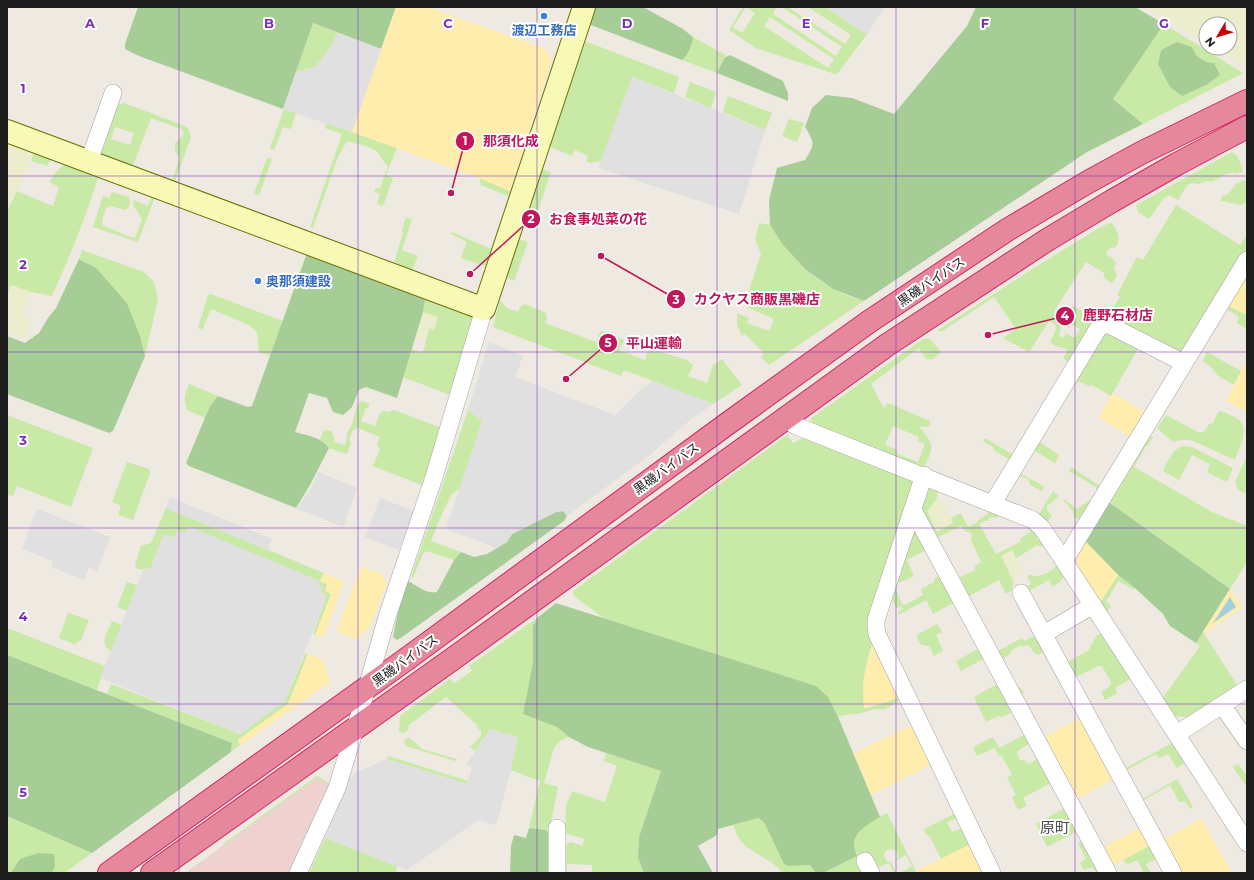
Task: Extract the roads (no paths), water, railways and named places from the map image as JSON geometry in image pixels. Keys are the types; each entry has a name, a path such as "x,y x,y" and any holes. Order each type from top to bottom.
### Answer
{"highway":[{"name":"黒磯バイパス","path":"109,873 870,321 1007,230 1088,182 1141,153 1247,101"},
{"name":"黒磯バイパス","path":"152,873 887,345 1047,240 1112,200 1247,127"}],"street":[{"path":"298,873 337,788 387,617 434,477 484,309 584,7"},
{"path":"89,161 113,92"},
{"path":"7,131 484,309"},
{"path":"1064,561 1247,260"},
{"path":"993,503 1099,327 1107,324 1184,363"},
{"path":"788,417 794,425 924,475 1034,520 1042,528 1064,561 1247,843"},
{"path":"924,475 876,620 877,634 992,873"},
{"path":"913,510 1108,873"},
{"path":"1021,593 1173,873"},
{"path":"1044,634 1093,605"},
{"path":"1177,734 1247,689"},
{"path":"1222,706 1247,741"},
{"path":"557,828 557,873"}],"water":[{"path":"1230,597 1236,607 1213,623"}],"place":[{"name":"渡辺工務店","path":"544,16"},
{"name":"那須化成","path":"451,193"},
{"name":"カクヤス商販黒磯店","path":"601,256"},
{"name":"お食事処菜の花","path":"470,274"},
{"name":"奥那須建設","path":"258,281"},
{"name":"鹿野石材店","path":"988,335"},
{"name":"平山運輸","path":"566,379"}],"district":[{"name":"原町","path":"1055,828"}]}
